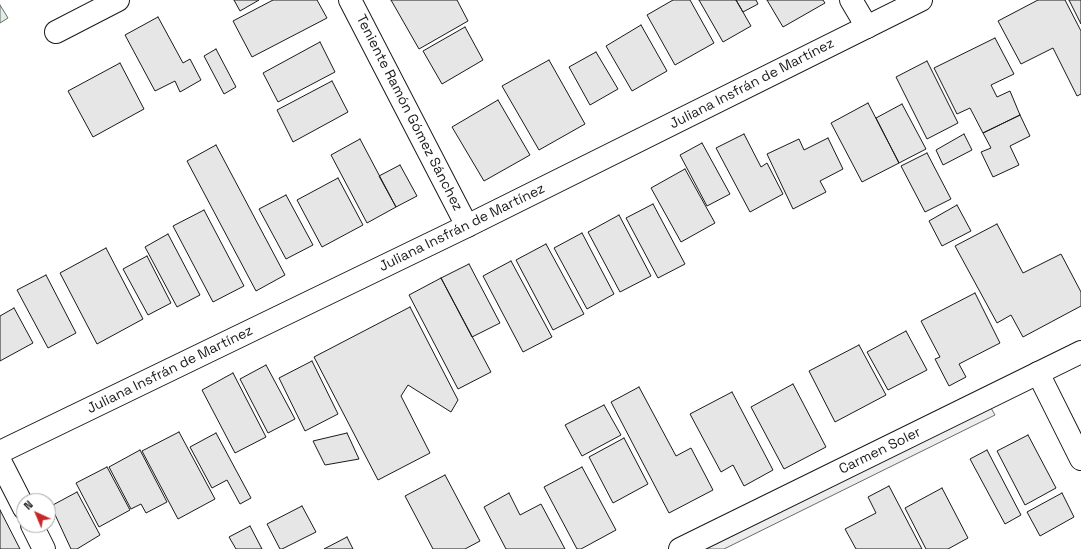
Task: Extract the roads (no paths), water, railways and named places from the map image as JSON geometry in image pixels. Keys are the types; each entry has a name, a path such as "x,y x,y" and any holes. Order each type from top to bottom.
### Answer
{"street":[{"path":"56,32 118,0"},
{"name":"Teniente Ramón Gómez Sánchez","path":"350,0 467,226"},
{"path":"851,0 867,27"},
{"name":"Juliana Insfrán de Martínez","path":"0,452 467,226 921,0"},
{"name":"Carmen Soler","path":"680,549 1081,352"},
{"path":"1038,373 1081,459"},
{"path":"0,461 16,493"},
{"path":"36,533 44,549"}]}
